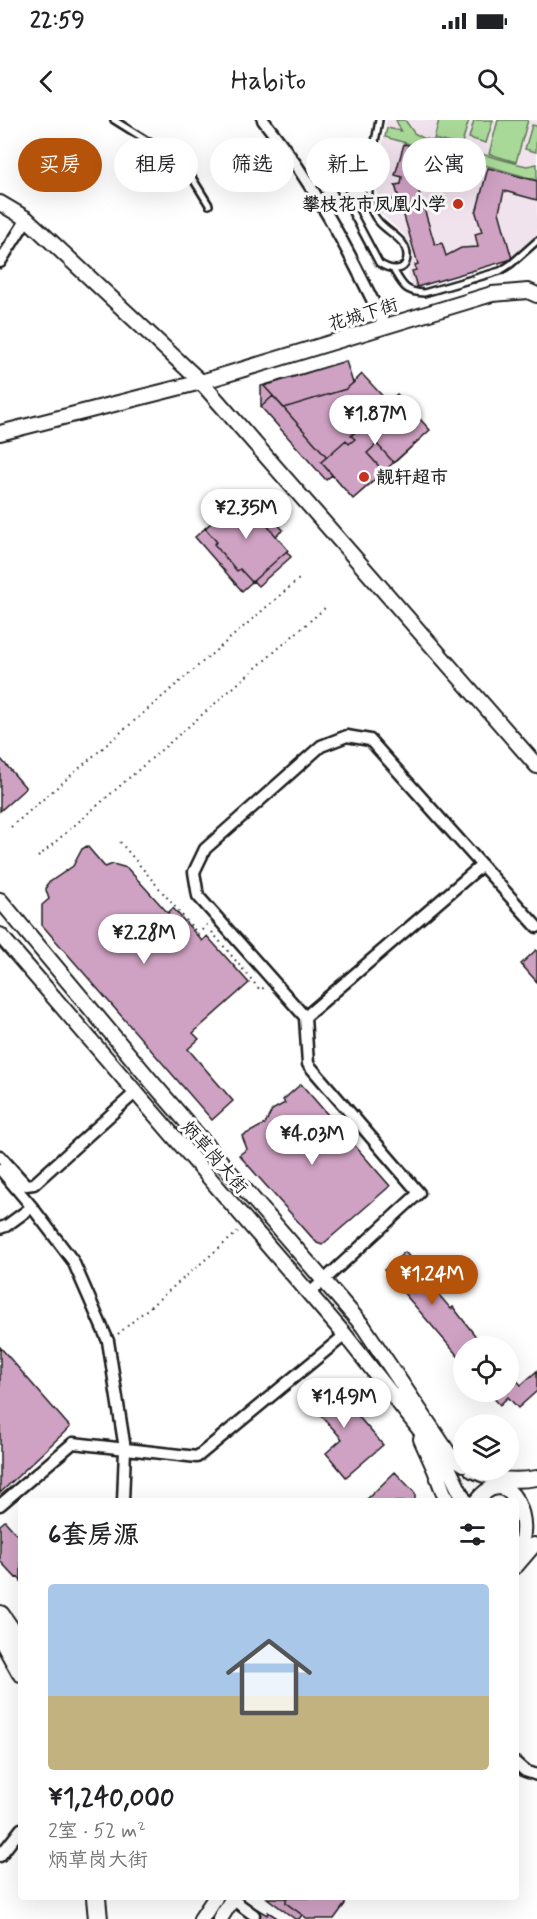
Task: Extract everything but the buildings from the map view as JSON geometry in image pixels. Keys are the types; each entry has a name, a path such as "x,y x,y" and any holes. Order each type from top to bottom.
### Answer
{"highway":[{"path":"0,1622 18,1640"},
{"path":"0,1622 18,1665"},
{"path":"96,1900 98,1919"},
{"path":"105,1900 108,1919"}],"street":[{"path":"263,120 306,180"},
{"path":"314,192 357,268 385,326"},
{"path":"0,203 27,219 201,382 537,766"},
{"path":"0,262 27,219"},
{"name":"花城下街","path":"0,433 201,382 492,294 528,291 537,295"},
{"path":"310,1293 419,1193 308,1064 305,1017 198,896 194,872 205,849 321,746 347,736 370,740 537,927"},
{"path":"305,1017 482,865"},
{"name":"炳草岗大街","path":"0,900 151,1081 363,1326 406,1402"},
{"name":"炳草岗大街","path":"0,936 345,1335 406,1402"},
{"path":"0,1156 26,1185 34,1184 136,1092"},
{"path":"0,1169 32,1206 73,1262 108,1341 125,1449 123,1498"},
{"path":"0,1228 32,1206"},
{"path":"0,1505 74,1443 197,1457 345,1335"},
{"path":"406,1402 453,1457"},
{"path":"406,1402 446,1498"},
{"path":"406,1402 446,1463 463,1498"},
{"path":"493,1480 512,1489 531,1504 535,1513 534,1539 519,1562"},
{"path":"506,1480 537,1480"},
{"path":"480,1498 488,1491 512,1489 537,1480"},
{"path":"519,1549 534,1539"},
{"path":"519,1553 534,1539"},
{"path":"519,1766 525,1771 537,1775"},
{"path":"0,1856 18,1833"},
{"path":"201,1919 214,1900"},
{"path":"220,1919 232,1900"},
{"path":"235,1900 254,1915"}],"lane":[{"path":"114,120 183,163 209,205"},
{"path":"341,192 379,263 394,271 401,268 406,262 407,255 404,246 400,239 384,230 376,221 369,198 369,185 380,120"},
{"path":"371,210 393,203"},
{"path":"394,271 404,286 412,292 424,293 500,271 537,241"}],"path":[{"path":"471,271 475,284"},
{"path":"12,827 299,579"},
{"path":"38,857 325,608"},
{"path":"120,842 198,934 207,925 260,990 273,981"},
{"path":"108,1341 249,1223"}],"shaded area":[{"name":"攀枝花市凤凰小学","path":"386,120 537,120 537,236 512,259 417,287 412,284 408,273 413,258 412,249 403,234 382,215 377,192 390,192 390,138 383,138"}],"green space":[{"path":"396,120 405,120 414,133 423,138 402,138 402,142 385,137 387,128 401,131"},
{"path":"439,120 469,120 463,138 434,138"},
{"path":"474,120 493,120 486,143 486,138 469,138"},
{"path":"498,120 528,120 516,162 489,154"},
{"path":"532,125 537,126 536,152 525,149"},
{"path":"486,155 527,166 537,164 537,180 486,166"}],"place":[{"name":"攀枝花市凤凰小学","path":"458,204"},
{"name":"靓轩超市","path":"364,477"}]}
